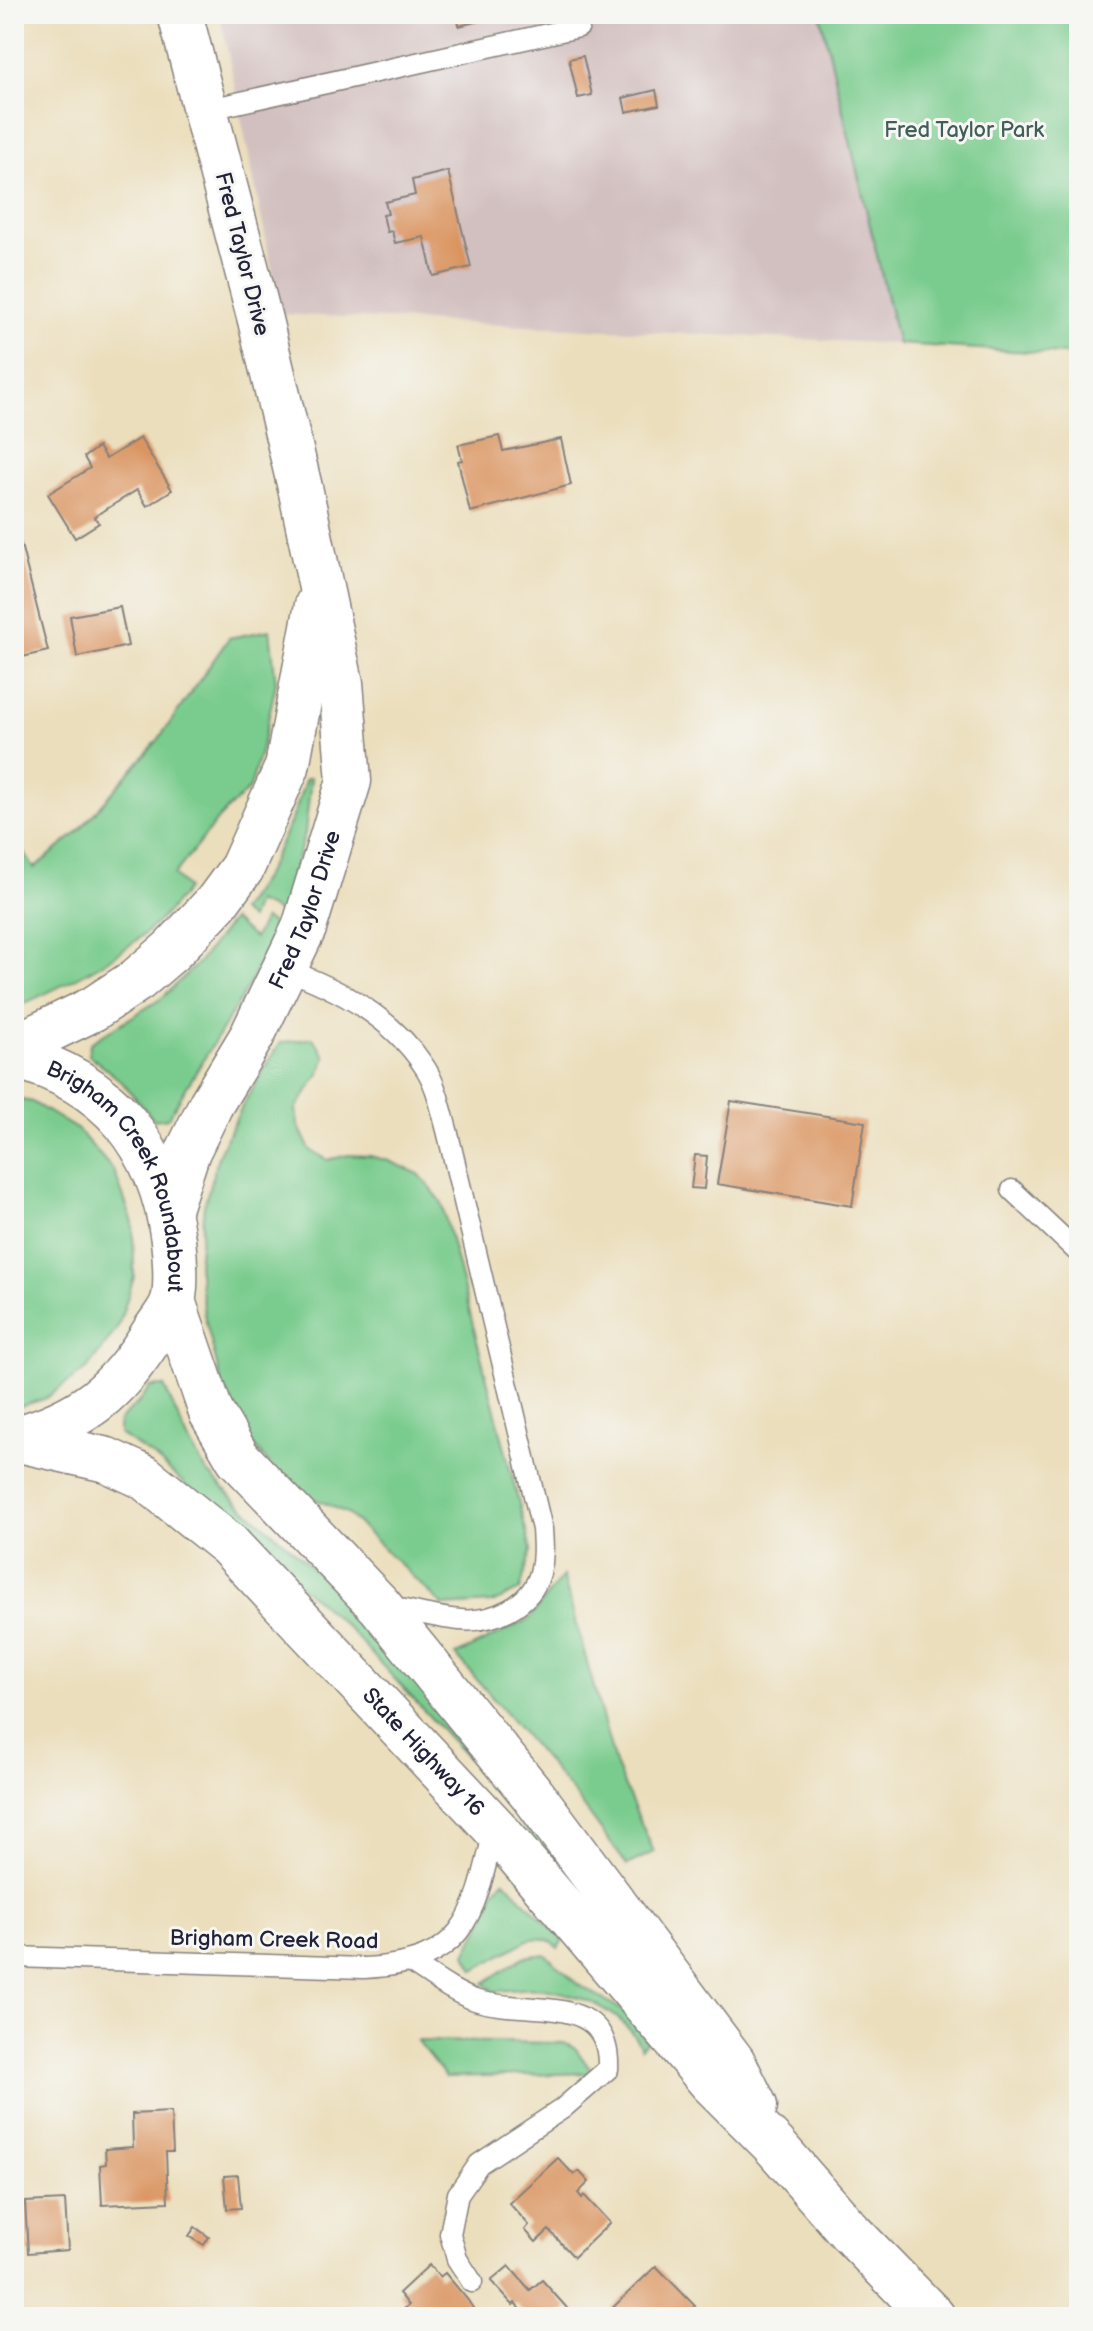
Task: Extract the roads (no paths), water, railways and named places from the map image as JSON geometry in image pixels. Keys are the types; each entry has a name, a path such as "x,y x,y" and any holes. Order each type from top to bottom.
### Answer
{"main road":[{"name":"Fred Taylor Drive","path":"169,1209 188,1151 252,1036 304,928 349,781 341,683 301,492 180,14"},
{"name":"Fred Taylor Drive","path":"14,1047 93,1009 137,980 172,950 217,902 242,868 287,767 320,589"},
{"name":"Brigham Creek Roundabout","path":"14,1056 73,1078 106,1100 132,1131 152,1161 169,1209 174,1251 173,1301 145,1348 123,1375 95,1404 66,1421 15,1439"},
{"name":"State Highway 16","path":"173,1301 211,1412 238,1458 379,1605 533,1795 733,2062 774,2145"},
{"name":"State Highway 16","path":"15,1439 107,1460 144,1477 229,1545 494,1827 711,2082 774,2145 850,2232 933,2317"}],"lane":[{"path":"205,110 579,27"},
{"path":"285,969 345,993 380,1020 408,1046 425,1068 436,1092 538,1514 544,1553 540,1576 530,1593 515,1608 496,1616 461,1620 379,1605"},
{"path":"1012,1190 1079,1253"},
{"name":"Brigham Creek Road","path":"14,1957 364,1968 411,1963 450,1941 466,1922 478,1897 494,1827"},
{"path":"411,1963 453,1990 477,2001 575,2013 601,2033 609,2048 608,2069 562,2109 479,2164 458,2194 450,2234 457,2259 472,2282"}],"park label":[{"name":"Fred Taylor Park","path":"964,130"}]}
